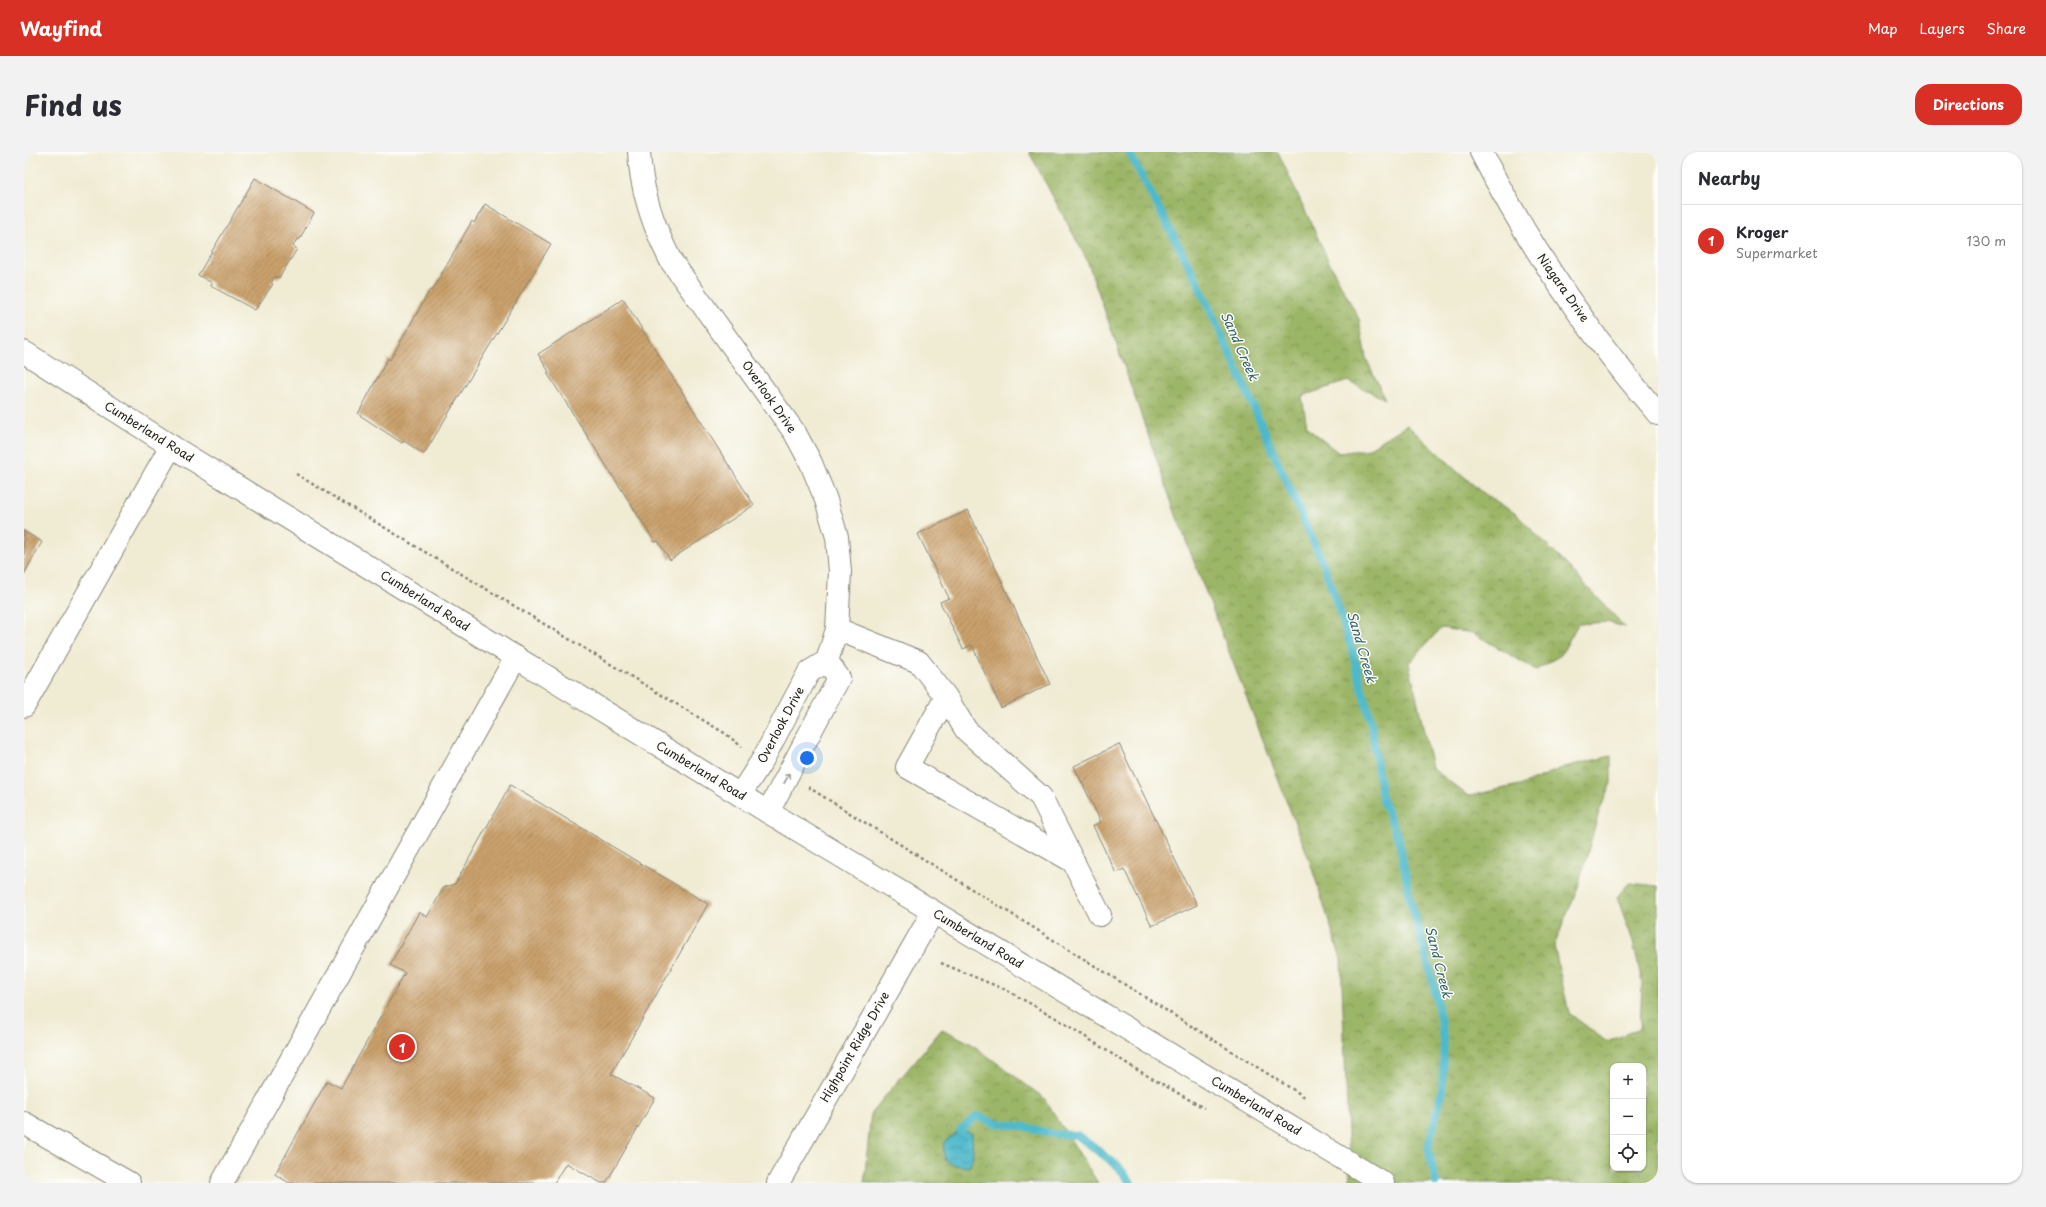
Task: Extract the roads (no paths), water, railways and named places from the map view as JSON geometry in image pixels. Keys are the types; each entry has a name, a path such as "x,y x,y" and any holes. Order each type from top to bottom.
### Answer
{"street":[{"name":"Overlook Drive","path":"640,152 646,197 656,231 671,261 795,433 811,463 826,500 837,537 840,572 836,629 827,661 809,672 763,759 740,795"},
{"name":"Niagara Drive","path":"1481,152 1507,203 1539,254 1624,375 1658,414"},
{"name":"Cumberland Road","path":"24,352 171,446 740,795 1383,1183"},
{"path":"24,706 171,446"},
{"path":"836,629 919,662 946,697 966,730 1042,796 1100,915"},
{"path":"222,1183 516,658"},
{"path":"768,812 839,678 827,661"},
{"path":"946,697 906,767 1074,862"},
{"name":"Highpoint Ridge Drive","path":"778,1183 933,912"},
{"path":"24,1123 129,1183"}],"water":[{"path":"960,1130 972,1133 973,1156 969,1167 954,1165 945,1160 943,1143"}],"waterway":[{"name":"Sand Creek","path":"1129,152 1195,277 1227,347 1325,568 1351,646 1371,723 1382,799 1399,840 1410,899 1434,986 1444,1040 1442,1092 1428,1147 1436,1183"},
{"path":"960,1130 977,1116 995,1123 1026,1127 1053,1134 1077,1135 1118,1166 1131,1183"}],"place":[{"name":"Kroger","path":"402,1047"}]}
